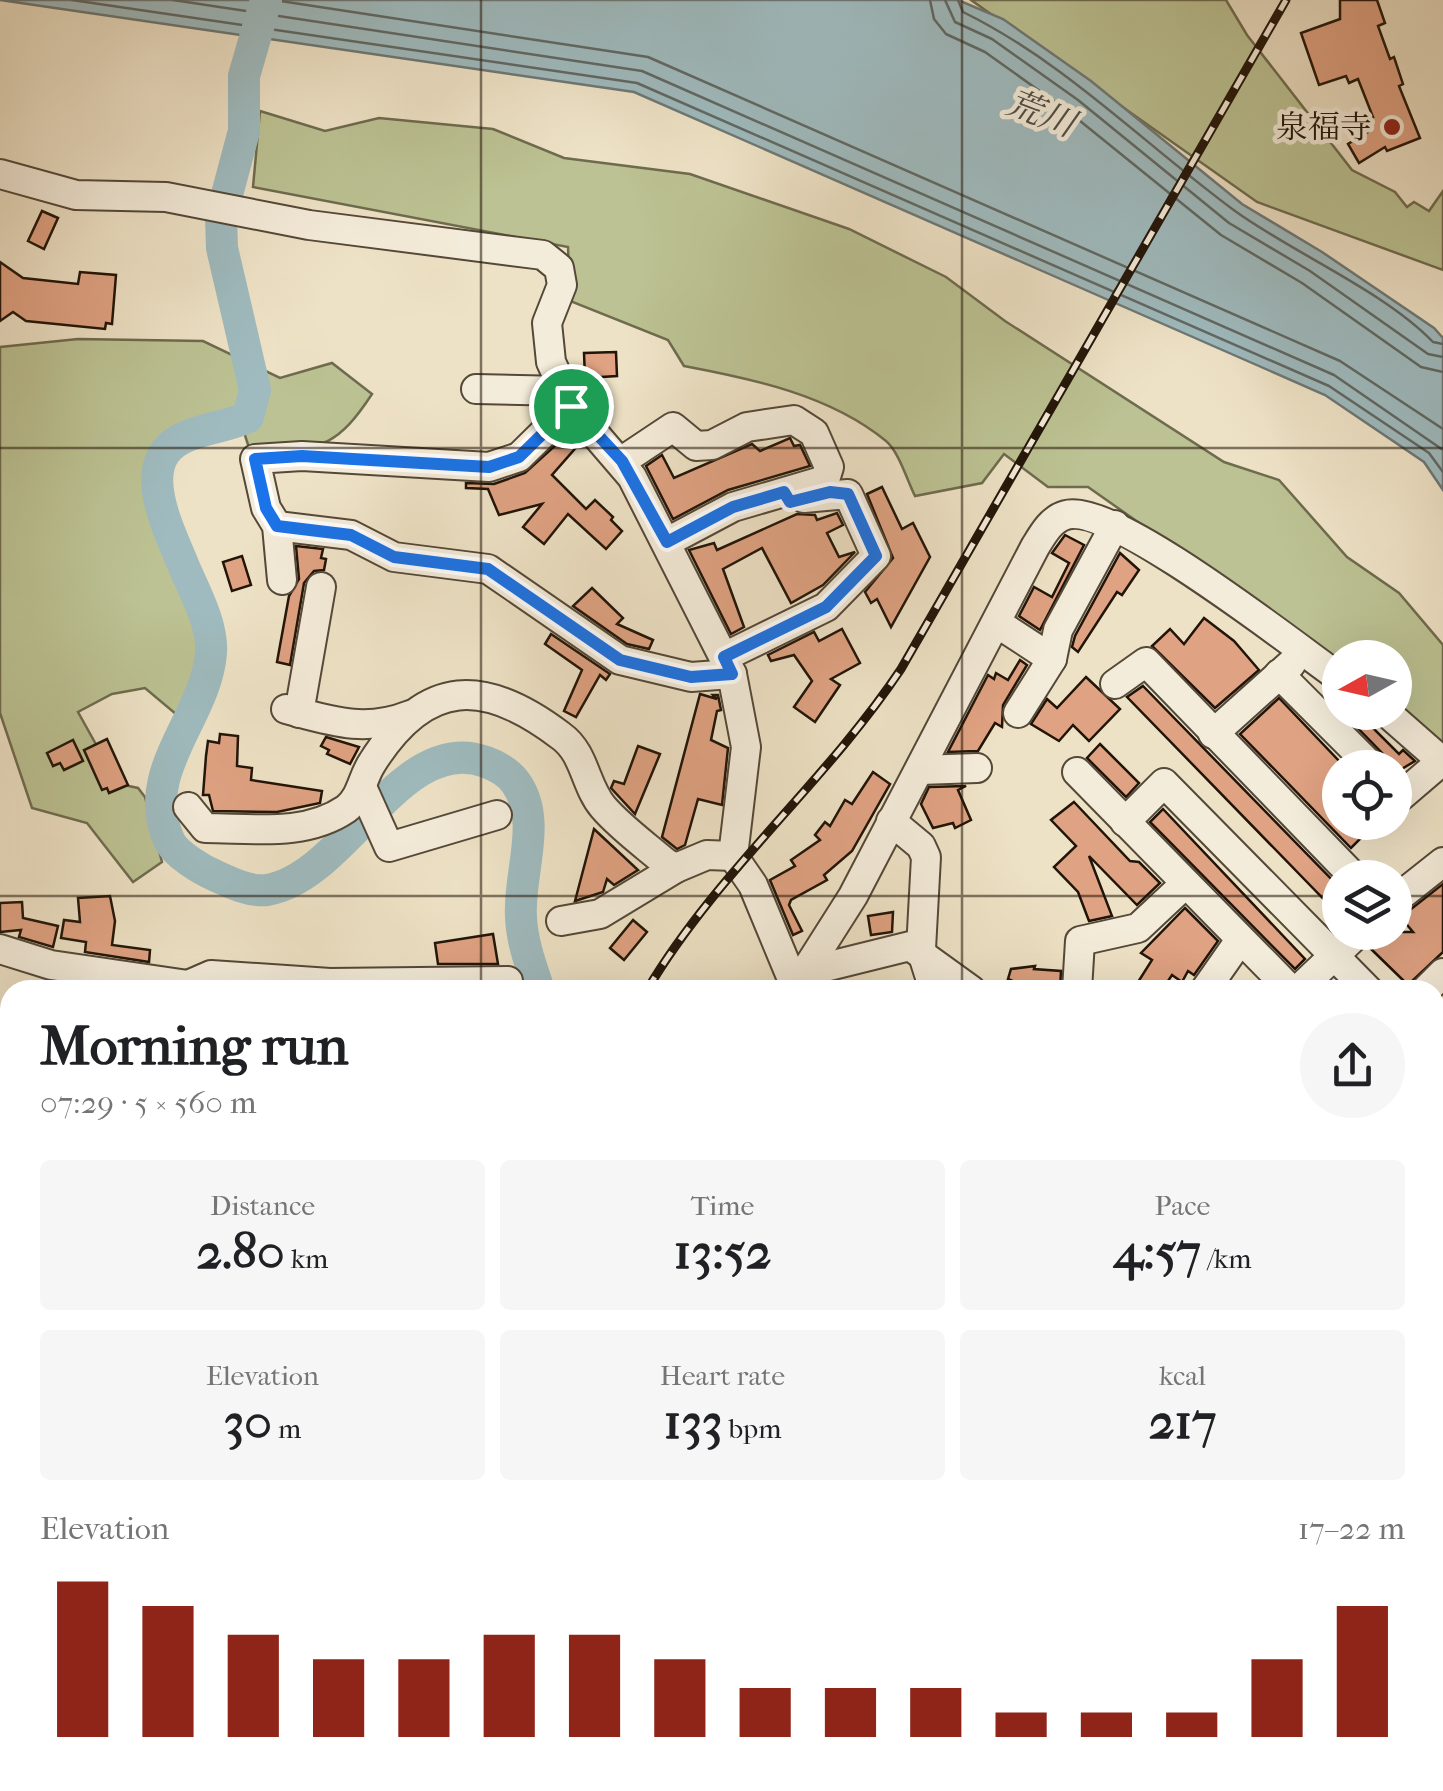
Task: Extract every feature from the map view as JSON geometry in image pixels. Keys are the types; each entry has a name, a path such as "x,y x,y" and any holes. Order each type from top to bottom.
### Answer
{"street":[{"path":"0,174 76,195 166,196 238,212 544,255 559,268 562,284 546,340 568,398 622,461 728,666 746,747 733,856 753,885 798,980"},
{"path":"476,389 568,398"},
{"path":"282,580 277,526 266,508 255,459 302,456 489,467 519,457 568,398"},
{"path":"622,461 673,427 696,446 712,445 747,427 794,420 814,434 830,466 824,480 733,507 667,542"},
{"path":"277,526 351,535 394,557 488,569 620,660 691,677 728,666 826,607 876,556 848,494 830,492 790,502 784,492"},
{"path":"799,980 854,896 1050,524 1068,514 1090,515 1115,526 1186,568 1322,665"},
{"path":"1018,713 1052,659 1058,630 1115,526"},
{"path":"321,587 292,711 345,726 376,726 416,713 452,695 500,697 565,738 582,761 602,806 676,868"},
{"path":"997,623 1052,659"},
{"path":"1213,734 1303,652"},
{"path":"1115,684 1146,662 1337,860"},
{"path":"1279,674 1354,750"},
{"path":"416,713 369,767 366,793 389,847 497,815"},
{"path":"1406,730 1442,762 1412,787"},
{"path":"920,770 977,768"},
{"path":"1077,772 1283,980"},
{"path":"1125,822 1164,783 1358,980"},
{"path":"188,808 206,828 316,826 366,793"},
{"path":"891,821 920,846 926,857 926,976"},
{"path":"561,922 600,914 676,868 707,855 733,856"},
{"path":"1412,887 1443,862"},
{"path":"1078,980 1080,942 1138,928 1185,884"},
{"path":"1212,980 1240,940"},
{"path":"801,980 910,946 926,976"},
{"path":"0,950 52,966 145,980"},
{"path":"1306,980 1340,950"},
{"path":"203,980 211,975 285,980"}],"green space":[{"path":"971,0 1226,0 1247,35 1352,170 1395,192 1407,207 1414,202 1429,211 1443,191 1443,270 1257,202"},
{"path":"260,111 325,131 379,118 493,129 564,158 690,174 849,229 946,277 1005,321 1224,462 1279,480 1347,557 1399,593 1443,645 1443,749 1412,721 1412,640 1322,640 1322,651 1088,487 1048,487 1004,454 982,483 915,496 891,446 841,412 763,383 684,366 668,340 570,301 568,247 253,187"},
{"path":"78,339 203,341 280,378 332,363 372,394 346,428 322,444 250,451 242,426 204,424 160,447 149,508 204,635 200,679 183,720 145,688 112,694 78,712 98,748 109,782 138,788 145,797 162,862 133,882 87,823 32,808 0,713 0,347"}],"water":[{"name":"荒川","path":"0,0 958,0 1003,19 1091,81 1242,204 1322,252 1434,328 1443,338 1443,490 1424,462 1325,395 634,92"}],"building":[{"path":"1340,0 1377,0 1385,23 1378,26 1390,59 1394,57 1403,84 1399,86 1420,138 1387,151 1385,147 1359,163 1348,144 1371,130 1366,120 1373,117 1358,79 1349,83 1346,76 1319,85 1301,33 1340,19"},
{"path":"42,211 58,218 44,249 28,241"},
{"path":"0,262 23,278 78,284 80,272 116,275 112,324 106,323 105,329 26,321 13,312 0,321"},
{"path":"616,352 617,376 585,378 584,353"},
{"path":"570,432 580,443 552,475 586,509 595,500 613,517 611,520 622,531 606,549 568,514 544,544 523,527 542,504 499,515 488,489 466,488 466,483 494,484 525,473"},
{"path":"790,438 794,446 800,445 810,466 728,490 673,519 646,466 662,455 674,478 752,444 760,451"},
{"path":"882,487 902,529 913,523 930,557 891,627 877,599 871,603 865,592 893,558 867,494"},
{"path":"837,513 843,525 827,533 839,557 855,552 823,585 791,603 762,548 723,569 744,627 731,634 689,550 714,543 717,550 797,514 815,515 817,520"},
{"path":"1065,535 1084,545 1040,630 1019,616 1034,587 1052,597 1069,563 1052,553"},
{"path":"296,546 323,549 321,558 326,559 324,570 314,571 304,583 290,665 277,662 289,596 299,579"},
{"path":"1120,553 1139,570 1122,595 1117,592 1078,652 1072,647 1075,636"},
{"path":"242,556 251,585 232,591 223,562"},
{"path":"592,588 623,618 617,624 653,640 649,649 627,644 573,606"},
{"path":"1204,618 1234,641 1259,670 1215,708 1152,646 1170,629 1184,644"},
{"path":"842,629 860,663 831,679 840,685 815,722 794,707 812,681 794,655 771,661 768,655 814,632 819,641"},
{"path":"551,634 610,674 606,680 600,675 576,717 564,711 582,670 545,644"},
{"path":"1020,660 1027,665 1003,705 1002,727 995,723 978,751 948,752 988,675 994,679 996,673 1008,680"},
{"path":"1086,677 1120,709 1089,741 1073,725 1059,741 1031,724 1047,699 1057,708"},
{"path":"1143,686 1322,870 1322,897 1127,697"},
{"path":"700,694 717,699 713,695 718,695 721,710 717,711 711,740 728,748 722,805 698,799 685,845 677,849 662,837"},
{"path":"1279,698 1329,750 1322,750 1322,818 1240,734"},
{"path":"1360,730 1375,730 1395,750 1379,750"},
{"path":"220,734 238,736 237,766 252,768 251,780 322,791 320,803 277,812 213,811 209,795 203,795 206,756 208,741 219,743"},
{"path":"326,737 359,747 350,764 327,754 329,750 321,746"},
{"path":"107,739 128,785 109,793 107,788 102,790 84,750"},
{"path":"73,740 83,761 64,770 60,763 53,766 47,753"},
{"path":"1100,744 1139,783 1126,797 1087,758"},
{"path":"638,746 660,754 635,814 611,788 614,781 624,784"},
{"path":"873,772 890,784 852,851 824,875 827,880 791,900 789,905 802,931 793,935 770,880 795,866 791,860 820,840 815,835 825,822 830,826 845,800 852,804"},
{"path":"966,786 958,790 971,820 955,828 953,823 933,828 921,804 929,787"},
{"path":"1074,802 1130,861 1139,862 1160,883 1137,905 1089,856 1112,916 1089,921 1078,892 1054,867 1076,846 1051,820"},
{"path":"1163,809 1305,959 1295,969 1150,822"},
{"path":"594,829 638,870 614,885 607,879 603,892 575,901"},
{"path":"1343,840 1359,840 1351,848"},
{"path":"1443,884 1443,952 1413,980 1403,980 1372,950 1412,950 1412,908"},
{"path":"110,896 115,921 112,945 150,950 149,962 85,952 86,942 61,938 64,920 80,922 78,898"},
{"path":"22,902 23,918 58,926 53,947 19,937 21,930 0,932 0,903"},
{"path":"1185,908 1218,941 1194,975 1188,971 1183,980 1172,975 1169,980 1139,980 1152,960 1141,953"},
{"path":"893,912 892,932 871,935 868,916"},
{"path":"633,920 647,932 624,960 610,948"},
{"path":"493,934 498,964 438,964 435,943"},
{"path":"1035,966 1034,969 1061,971 1061,980 1010,980 1011,969"}],"waterway":[{"path":"266,0 244,76 244,131 221,217 222,248 255,390 248,417 183,438 168,449 157,480 164,517 202,609 211,642 198,700 167,768 162,815 172,845 190,861 234,884 267,890 296,879 323,860 401,785 427,767 456,758 486,762 516,783 528,814 521,917 536,980"}],"railway":[{"path":"654,980 706,906 839,751 901,669 1286,0"}],"place":[{"name":"泉福寺","path":"1392,127"}],"route":[{"path":"571,406 622,461 667,542 733,507 784,492 790,502 830,492 848,494 876,556 826,607 724,657 732,674 691,677 620,660 518,586 488,569 394,557 351,535 277,526 266,508 255,459 302,456 489,467 519,457 571,406"}]}
